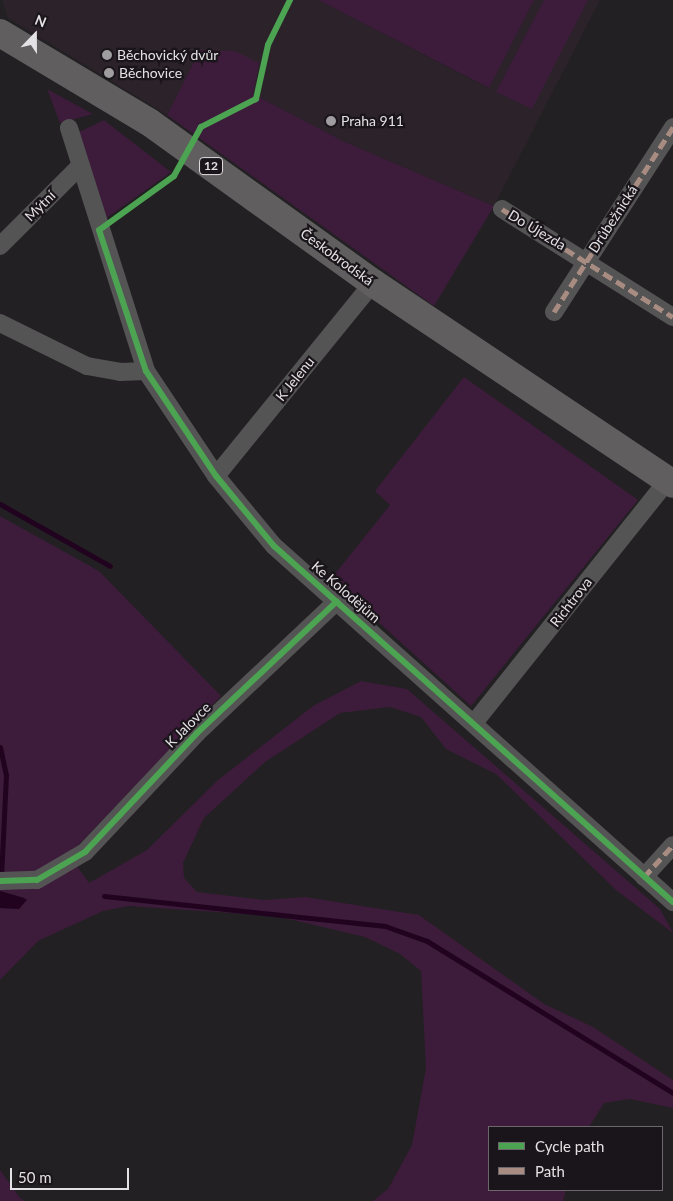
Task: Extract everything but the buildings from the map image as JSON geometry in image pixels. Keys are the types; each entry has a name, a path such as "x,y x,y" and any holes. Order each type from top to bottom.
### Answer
{"main road":[{"name":"Českobrodská","path":"0,33 149,122 373,282 670,483"}],"street":[{"name":"Drůbežnická","path":"554,312 673,127"},
{"name":"Ke Kolodějům","path":"69,128 79,167 146,370 216,476 274,546 673,902"},
{"name":"Mýtní","path":"0,246 79,167"},
{"name":"Do Újezda","path":"502,209 673,316"},
{"name":"K Jelenu","path":"216,476 373,282"},
{"path":"0,323 87,366 120,372 146,370"},
{"name":"Richtrova","path":"474,724 670,483"},
{"name":"K Jalovce","path":"5,881 38,880 61,869 85,852 196,733 337,601"},
{"path":"644,877 673,845"}],"shaded area":[{"path":"2,0 318,0 488,88 534,0 600,0 494,206 343,141 253,94 200,50 167,115 8,18"},
{"path":"318,0 534,0 489,88"},
{"path":"544,0 588,0 532,109 496,92"},
{"path":"200,50 235,51 259,63 253,94 343,141 494,206 434,306 167,115"},
{"path":"47,89 93,114 60,123"},
{"path":"104,120 171,172 105,219 77,133"},
{"path":"464,377 638,500 471,706 331,579 390,505 375,491"},
{"path":"0,516 99,571 221,696 69,855 89,883 147,850 218,780 313,706 361,681 407,689 660,909 673,933 616,890 496,774 446,749 421,717 390,707 340,713 265,762 204,818 183,863 184,878 197,892 264,900 305,897 419,915 544,1004 593,1027 673,1080 673,1108 630,1099 604,1103 590,1126 488,1126 488,1191 566,1191 563,1201 373,1201 388,1189 412,1145 426,1068 421,971 400,954 365,937 276,916 129,906 103,911 38,941 0,980 0,908 19,909 24,898 0,891"},
{"path":"0,891 27,900 19,909 0,908"},
{"path":"0,1170 20,1198 25,1201 0,1201"}],"waterway":[{"path":"0,504 110,566"},
{"path":"0,747 6,775 1,878"},
{"path":"104,896 385,926 427,941 673,1093"}],"marked path":[{"path":"554,312 673,127"},
{"path":"502,209 673,317"},
{"path":"644,877 673,845"}],"cycle path":[{"path":"290,0 268,45 256,99 201,127 174,176 99,230 146,371 216,476 274,546 673,902"},
{"path":"0,881 37,880 85,852 197,733 337,601"}],"place":[{"name":"Běchovický dvůr","path":"107,55"},
{"name":"Běchovice","path":"109,73"},
{"name":"Praha 911","path":"331,121"}]}
